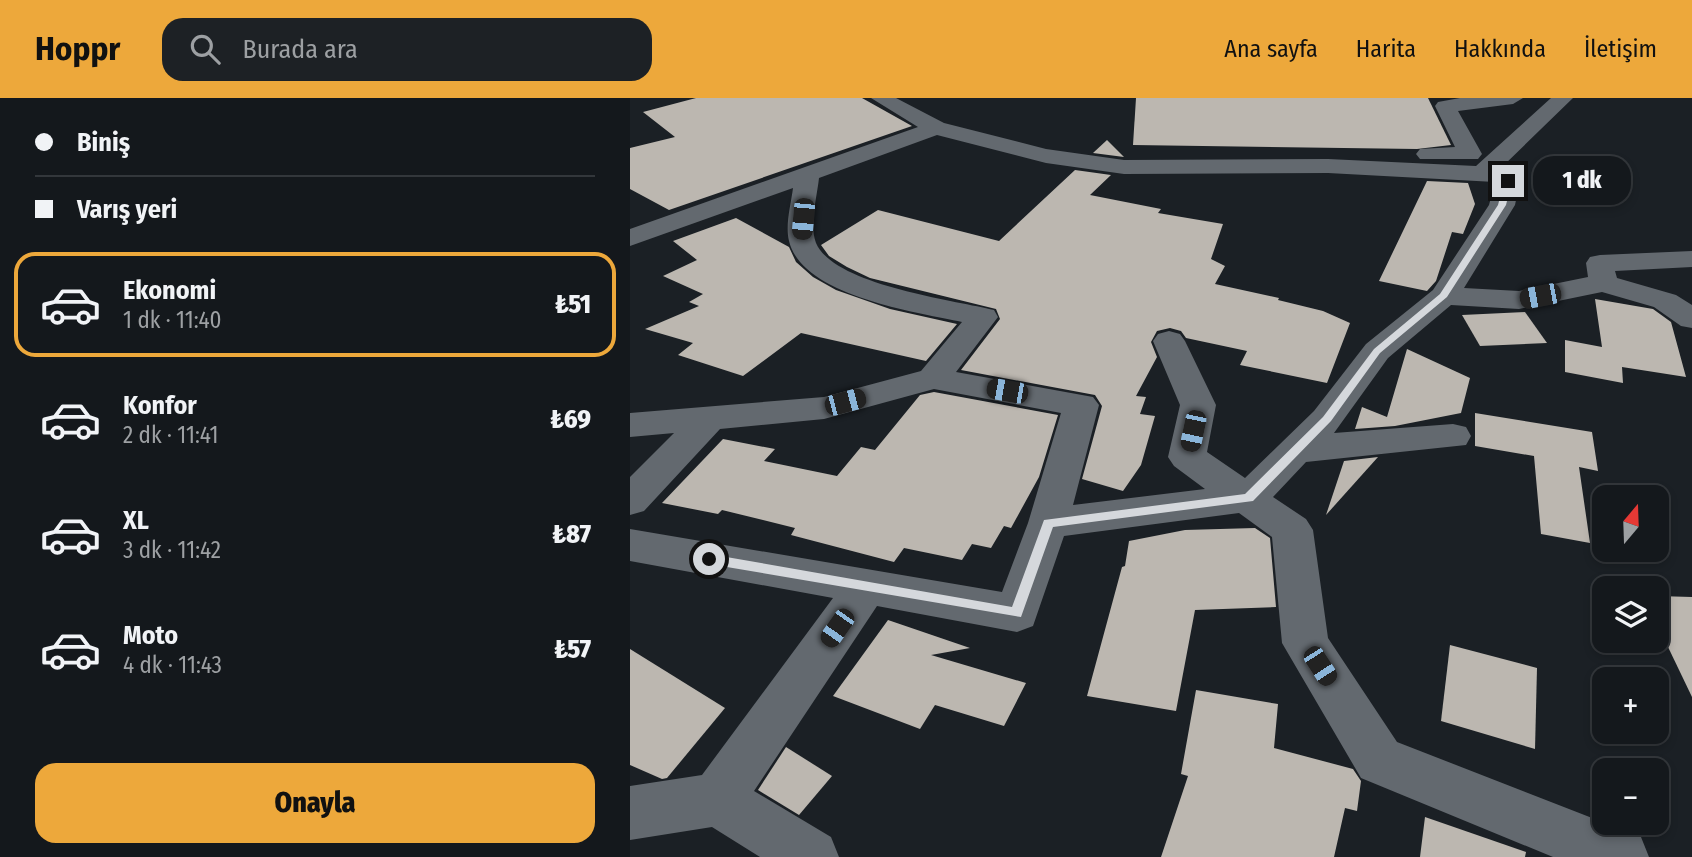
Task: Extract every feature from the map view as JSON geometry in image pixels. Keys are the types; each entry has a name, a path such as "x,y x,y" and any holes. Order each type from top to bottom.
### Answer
{"street":[{"path":"881,98 936,128 1046,156 1124,167 1328,166 1501,174 1508,181 1502,205 1444,296 1377,351 1327,419 1248,498 1048,523"},
{"path":"1146,148 1470,154 1445,106 1513,98"},
{"path":"1482,173 1563,98"},
{"path":"630,237 936,128"},
{"path":"807,174 802,241 814,262 861,288 983,317 933,378"},
{"path":"1603,284 1600,263 1692,259"},
{"path":"1444,296 1519,300 1603,284 1665,301 1692,319"},
{"path":"1169,341 1199,405 1187,457 1292,530 1305,643 1379,760 1621,857"},
{"path":"630,425 824,408 933,378 1081,405 1048,523 1017,613 630,545"},
{"path":"630,501 710,418"},
{"path":"1295,451 1364,441 1453,436"},
{"path":"717,799 867,585"},
{"path":"630,813 717,799 811,857"}],"building":[{"path":"696,98 862,98 912,126 669,210 630,189 630,148 675,137 643,112"},
{"path":"1136,98 1428,98 1451,145 1417,149 1133,145"},
{"path":"1107,140 1124,157 1093,153"},
{"path":"1075,170 1111,175 1090,195 1161,209 1158,213 1223,224 1211,259 1225,266 1215,284 1279,298 1278,300 1323,311 1350,323 1327,383 1240,365 1247,351 1186,338 1181,331 1170,328 1157,331 1151,342 1157,357 1136,396 1146,397 1140,414 1155,416 1141,465 1123,491 1082,479 1102,406 1095,395 961,370 1000,319 996,309 870,278 829,256 821,245 878,210 999,241"},
{"path":"1427,181 1468,183 1475,204 1463,234 1452,232 1436,281 1427,291 1379,281"},
{"path":"736,218 789,247 796,262 813,277 836,290 890,309 957,324 926,361 801,333 743,376 678,355 693,343 645,329 699,306 689,302 703,294 663,276 697,260 673,241"},
{"path":"1595,299 1653,309 1671,322 1686,377 1622,367 1623,383 1565,372 1565,340 1602,347"},
{"path":"1525,312 1547,343 1480,346 1462,315"},
{"path":"1407,349 1470,378 1461,413 1395,426 1355,429 1362,407 1387,417"},
{"path":"934,392 1058,415 1039,477 1011,528 1004,526 991,548 972,544 962,560 904,548 894,562 791,535 795,528 722,510 718,514 662,503 723,439 775,449 764,461 837,476 861,447 875,450 920,395"},
{"path":"1475,413 1592,432 1598,471 1579,467 1590,543 1541,534 1534,456 1475,446"},
{"path":"1378,457 1326,515 1344,461"},
{"path":"1255,528 1270,538 1276,607 1195,610 1176,711 1087,696 1122,567 1125,566 1129,541 1185,530"},
{"path":"1669,596 1692,597 1692,697 1669,649"},
{"path":"888,620 970,648 931,655 1026,683 1004,726 935,705 920,729 833,696"},
{"path":"1450,645 1537,668 1535,749 1441,721"},
{"path":"630,649 725,708 667,778 662,779 630,765"},
{"path":"1196,690 1278,704 1274,748 1353,769 1361,781 1357,811 1345,808 1334,857 1161,857 1188,776 1181,774"},
{"path":"786,747 832,776 799,815 758,790"},
{"path":"1425,817 1526,852 1525,857 1420,857"}],"route":[{"path":"709,559 1017,613 1048,523 1248,498 1327,419 1377,351 1444,296 1502,205 1508,181"}]}
